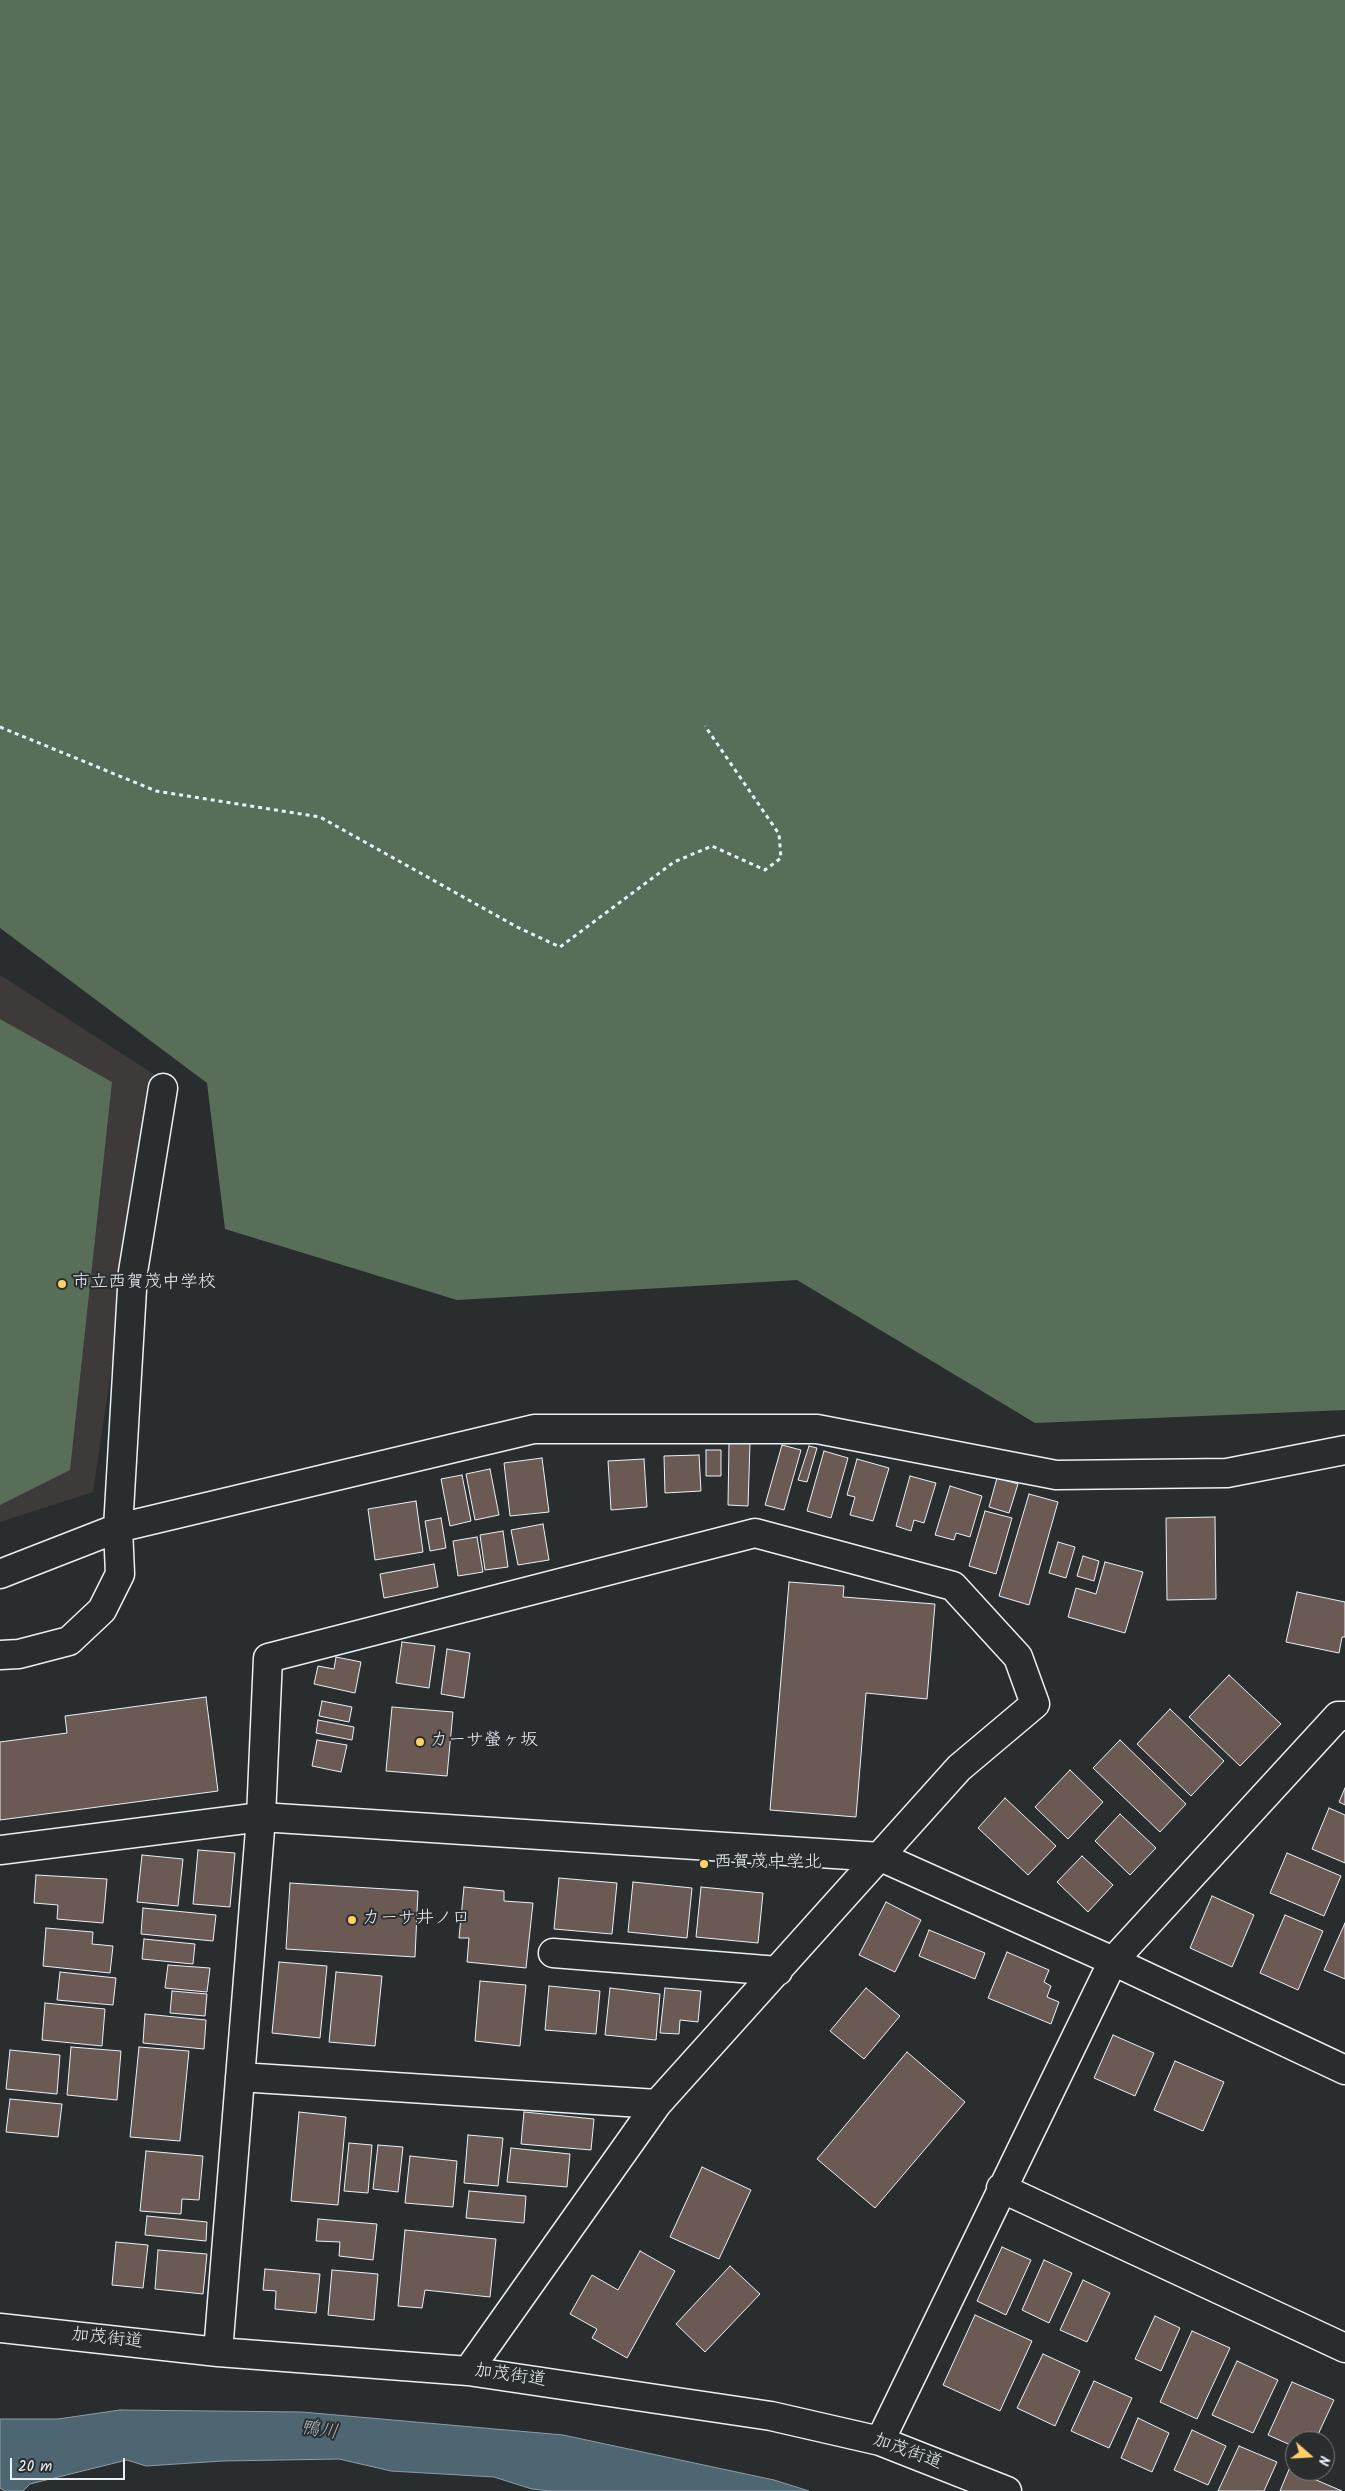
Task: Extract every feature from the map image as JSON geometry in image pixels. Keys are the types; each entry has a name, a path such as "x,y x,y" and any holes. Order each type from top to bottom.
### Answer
{"street":[{"path":"0,1655 19,1654 69,1640 102,1610 120,1574 118,1528 133,1272 163,1088"},
{"path":"0,1574 118,1528 534,1428 817,1429 1056,1476 1227,1473 1345,1450"},
{"path":"218,2352 261,1817 268,1658 754,1533 953,1586 1018,1656 1034,1704 959,1768 658,2104 468,2371"},
{"path":"880,2441 1001,2188 1113,1961 1338,1716 1345,1716"},
{"path":"0,1850 261,1817 881,1857 1113,1961 1345,2070"},
{"path":"553,1953 778,1971"},
{"path":"240,2077 658,2104"},
{"path":"1001,2188 1345,2348"},
{"name":"加茂街道","path":"0,2328 218,2352 468,2371 771,2416 880,2441 1007,2491"}],"path":[{"path":"0,727 156,791 320,817 517,927 560,947 674,862 712,846 765,870 781,858 779,834 705,726"}],"shaded area":[{"name":"市立西賀茂中学校","path":"0,975 155,1075 93,1492 0,1522"}],"green space":[{"path":"0,0 1345,0 1345,1410 1035,1423 797,1280 457,1300 225,1229 207,1083 0,928"},
{"name":"市立西賀茂中学校","path":"0,1019 112,1082 70,1470 0,1505"}],"water":[{"name":"鴨川","path":"120,2410 302,2412 563,2435 774,2480 809,2491 551,2491 532,2489 494,2477 391,2471 339,2459 222,2461 146,2466 127,2460 30,2484 23,2491 5,2491 0,2488 0,2419 58,2419"}],"building":[{"path":"729,1443 750,1443 748,1506 728,1505"},
{"path":"782,1445 801,1450 784,1510 765,1505"},
{"path":"809,1446 817,1448 807,1482 798,1480"},
{"path":"706,1450 721,1450 721,1476 706,1476"},
{"path":"824,1451 848,1458 831,1518 807,1511"},
{"path":"699,1455 701,1491 665,1493 664,1456"},
{"path":"542,1458 549,1512 510,1516 504,1463"},
{"path":"644,1459 647,1507 611,1510 608,1461"},
{"path":"857,1459 889,1468 873,1521 850,1515 855,1497 847,1495"},
{"path":"490,1469 499,1515 475,1520 466,1474"},
{"path":"462,1475 471,1521 450,1526 441,1479"},
{"path":"910,1476 936,1483 924,1523 914,1520 911,1531 896,1526"},
{"path":"997,1478 1018,1484 1009,1513 989,1507"},
{"path":"950,1486 982,1496 970,1537 956,1533 954,1540 935,1535"},
{"path":"1029,1494 1058,1502 1029,1605 999,1596"},
{"path":"416,1501 423,1552 375,1560 368,1509"},
{"path":"985,1511 1012,1518 996,1574 969,1566"},
{"path":"1215,1517 1216,1599 1167,1600 1166,1518"},
{"path":"441,1518 446,1548 430,1551 425,1521"},
{"path":"543,1524 549,1560 518,1565 511,1530"},
{"path":"503,1531 508,1567 485,1570 480,1535"},
{"path":"477,1537 483,1572 458,1576 453,1541"},
{"path":"1058,1542 1075,1547 1066,1578 1049,1573"},
{"path":"1083,1556 1099,1561 1094,1581 1077,1576"},
{"path":"1105,1562 1143,1572 1125,1633 1068,1617 1076,1588 1096,1594"},
{"path":"434,1564 438,1587 384,1598 380,1574"},
{"path":"789,1582 844,1586 843,1597 935,1604 927,1699 866,1693 856,1817 770,1810"},
{"path":"1297,1592 1345,1602 1345,1637 1342,1637 1339,1653 1286,1642"},
{"path":"402,1642 435,1646 429,1688 396,1683"},
{"path":"447,1649 470,1653 464,1698 441,1694"},
{"path":"336,1657 361,1662 355,1693 314,1684 318,1666 334,1669"},
{"path":"1229,1675 1281,1724 1240,1766 1189,1717"},
{"path":"206,1697 218,1791 0,1820 0,1742 67,1733 65,1716"},
{"path":"322,1701 352,1707 349,1722 319,1716"},
{"name":"カーサ螢ヶ坂","path":"392,1707 453,1712 447,1776 386,1771"},
{"path":"1170,1709 1224,1761 1191,1796 1137,1744"},
{"path":"318,1720 354,1727 352,1740 316,1733"},
{"path":"317,1740 347,1745 341,1772 312,1766"},
{"path":"1120,1740 1186,1804 1160,1832 1093,1768"},
{"path":"1070,1770 1103,1802 1068,1839 1035,1807"},
{"path":"1345,1788 1345,1805 1339,1802"},
{"path":"1005,1798 1056,1846 1028,1875 978,1828"},
{"path":"1329,1808 1345,1815 1345,1863 1312,1849"},
{"path":"1120,1814 1156,1848 1130,1875 1095,1841"},
{"path":"198,1850 235,1853 230,1907 193,1904"},
{"path":"1287,1853 1341,1876 1324,1916 1270,1893"},
{"path":"142,1855 183,1859 178,1906 137,1902"},
{"path":"1082,1856 1113,1885 1088,1912 1057,1882"},
{"path":"36,1875 107,1879 103,1923 57,1919 58,1905 34,1903"},
{"path":"559,1878 617,1883 612,1934 554,1929"},
{"path":"633,1882 692,1888 687,1938 628,1932"},
{"name":"カーサ井ノ口","path":"290,1883 418,1891 415,1957 286,1949"},
{"path":"464,1887 504,1891 504,1901 533,1903 526,1968 467,1962 469,1938 459,1938"},
{"path":"701,1887 763,1893 758,1943 696,1937"},
{"path":"1212,1896 1254,1915 1232,1967 1190,1948"},
{"path":"886,1902 921,1920 895,1972 859,1955"},
{"path":"143,1908 216,1915 213,1941 141,1934"},
{"path":"1285,1915 1323,1931 1298,1990 1260,1973"},
{"path":"1345,1923 1345,1979 1324,1970"},
{"path":"46,1928 93,1932 92,1944 113,1946 110,1973 43,1966"},
{"path":"929,1930 985,1953 975,1979 919,1956"},
{"path":"144,1939 195,1944 193,1964 142,1959"},
{"path":"1007,1952 1049,1970 1044,1982 1051,1986 1047,1997 1059,2002 1051,2024 988,1998"},
{"path":"279,1962 327,1966 320,2038 272,2033"},
{"path":"168,1965 210,1968 207,1992 165,1988"},
{"path":"60,1972 116,1978 113,2005 57,2000"},
{"path":"336,1972 382,1976 375,2046 329,2042"},
{"path":"480,1981 526,1985 520,2046 475,2041"},
{"path":"549,1986 600,1991 596,2034 545,2030"},
{"path":"610,1988 660,1994 656,2040 605,2035"},
{"path":"665,1988 701,1991 698,2022 680,2020 679,2034 660,2033"},
{"path":"866,1988 900,2016 864,2059 830,2031"},
{"path":"172,1991 207,1994 205,2016 170,2013"},
{"path":"45,2003 105,2009 102,2046 42,2040"},
{"path":"145,2014 206,2020 204,2049 143,2043"},
{"path":"1113,2035 1154,2053 1135,2096 1094,2078"},
{"path":"71,2047 121,2051 117,2100 67,2095"},
{"path":"139,2047 189,2051 180,2141 130,2137"},
{"path":"10,2050 60,2055 57,2094 6,2089"},
{"path":"907,2052 965,2102 875,2208 817,2159"},
{"path":"1175,2061 1224,2082 1203,2131 1154,2110"},
{"path":"10,2099 62,2104 58,2137 6,2132"},
{"path":"299,2112 346,2117 338,2205 291,2201"},
{"path":"524,2112 594,2119 591,2150 521,2144"},
{"path":"468,2135 503,2138 498,2186 464,2183"},
{"path":"349,2143 372,2145 368,2193 344,2191"},
{"path":"378,2145 403,2147 398,2192 373,2189"},
{"path":"511,2148 570,2154 567,2187 507,2182"},
{"path":"146,2151 203,2156 199,2200 182,2199 181,2214 140,2211"},
{"path":"410,2156 457,2161 453,2207 405,2203"},
{"path":"702,2167 751,2190 719,2259 670,2237"},
{"path":"469,2191 526,2196 524,2223 466,2218"},
{"path":"147,2216 207,2222 206,2241 145,2235"},
{"path":"318,2219 377,2224 373,2260 339,2256 340,2242 316,2241"},
{"path":"405,2230 496,2239 490,2297 425,2290 422,2308 398,2306"},
{"path":"116,2242 148,2245 143,2288 112,2285"},
{"path":"1002,2247 1031,2260 1006,2315 977,2301"},
{"path":"158,2250 207,2254 203,2294 155,2289"},
{"path":"640,2251 675,2271 627,2358 592,2338 597,2329 570,2314 592,2275 618,2290"},
{"path":"1044,2260 1072,2273 1049,2323 1022,2310"},
{"path":"730,2266 760,2294 705,2352 676,2324"},
{"path":"265,2269 320,2274 316,2313 275,2309 276,2291 263,2290"},
{"path":"332,2270 378,2274 374,2320 328,2315"},
{"path":"1083,2280 1110,2293 1087,2342 1060,2330"},
{"path":"975,2315 1032,2341 1000,2411 943,2385"},
{"path":"1155,2316 1180,2328 1161,2371 1135,2359"},
{"path":"1192,2331 1230,2348 1197,2419 1160,2402"},
{"path":"1043,2354 1080,2371 1055,2426 1017,2408"},
{"path":"1237,2361 1278,2380 1253,2433 1212,2415"},
{"path":"1094,2381 1132,2398 1109,2448 1071,2431"},
{"path":"1292,2382 1334,2400 1320,2431 1285,2431 1285,2443 1268,2435"},
{"path":"1138,2418 1169,2433 1152,2472 1121,2458"},
{"path":"1192,2430 1226,2446 1208,2485 1174,2470"},
{"path":"1239,2446 1277,2462 1264,2491 1218,2491"},
{"path":"1285,2479 1285,2481 1318,2481 1342,2491 1280,2491"}],"place":[{"name":"市立西賀茂中学校","path":"62,1284"},
{"name":"カーサ螢ヶ坂","path":"420,1742"},
{"name":"西賀茂中学北","path":"704,1864"},
{"name":"カーサ井ノ口","path":"352,1920"}]}
